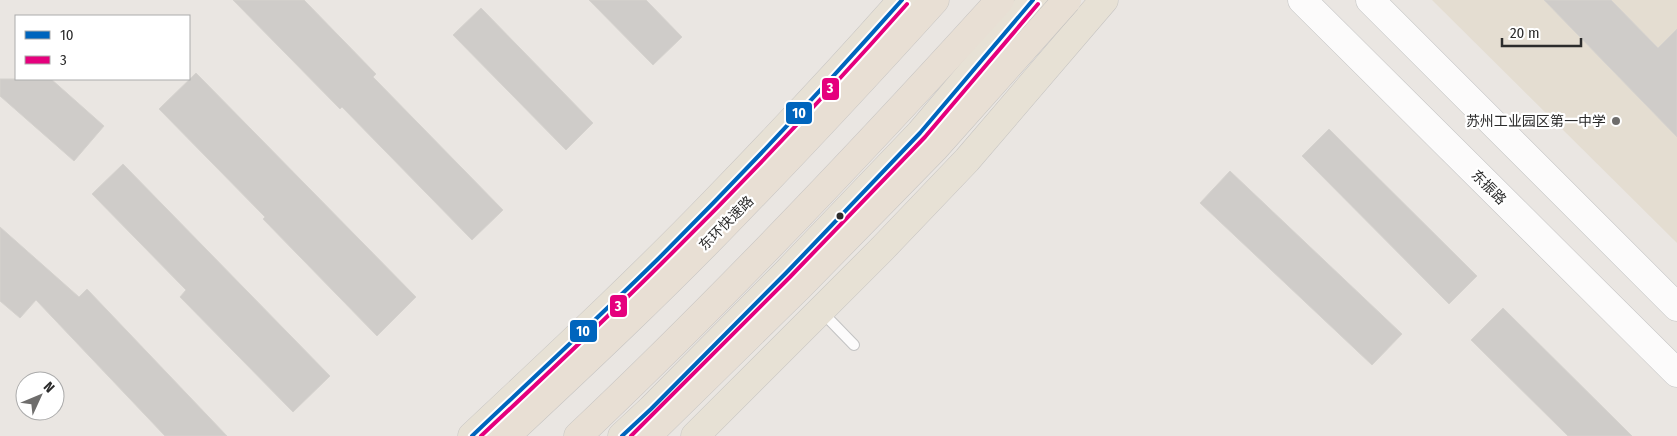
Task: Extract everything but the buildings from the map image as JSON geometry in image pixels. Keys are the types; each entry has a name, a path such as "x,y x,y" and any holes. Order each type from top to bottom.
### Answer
{"highway":[{"name":"东环快速路","path":"506,436 596,352 733,217 862,80 934,0"},
{"path":"578,436 631,386 766,250 896,114 1000,0"},
{"path":"647,436 800,286 935,148 1067,0"}],"main road":[{"path":"472,436 578,336 716,200 846,64 902,0"},
{"path":"622,436 794,265 920,133 1033,0"},
{"path":"695,436 882,249 960,166 1104,0"},
{"name":"东振路","path":"1302,0 1677,373"},
{"path":"1370,0 1677,307"},
{"path":"920,133 950,113 987,109 1006,115"},
{"path":"794,265 792,276 795,286 820,311"}],"lane":[{"path":"820,311 854,345"}],"shaded area":[{"name":"苏州工业园区第一中学","path":"1432,0 1677,0 1677,243"}],"transit line":[{"name":"10","path":"472,436 658,259 782,131 902,0"},
{"name":"10","path":"622,436 786,273 920,133 1033,0"},
{"name":"3","path":"481,436 595,329 725,200 907,4"},
{"name":"3","path":"631,436 790,277 925,137 1038,4"}],"place":[{"name":"苏州工业园区第一中学","path":"1616,121"}]}
